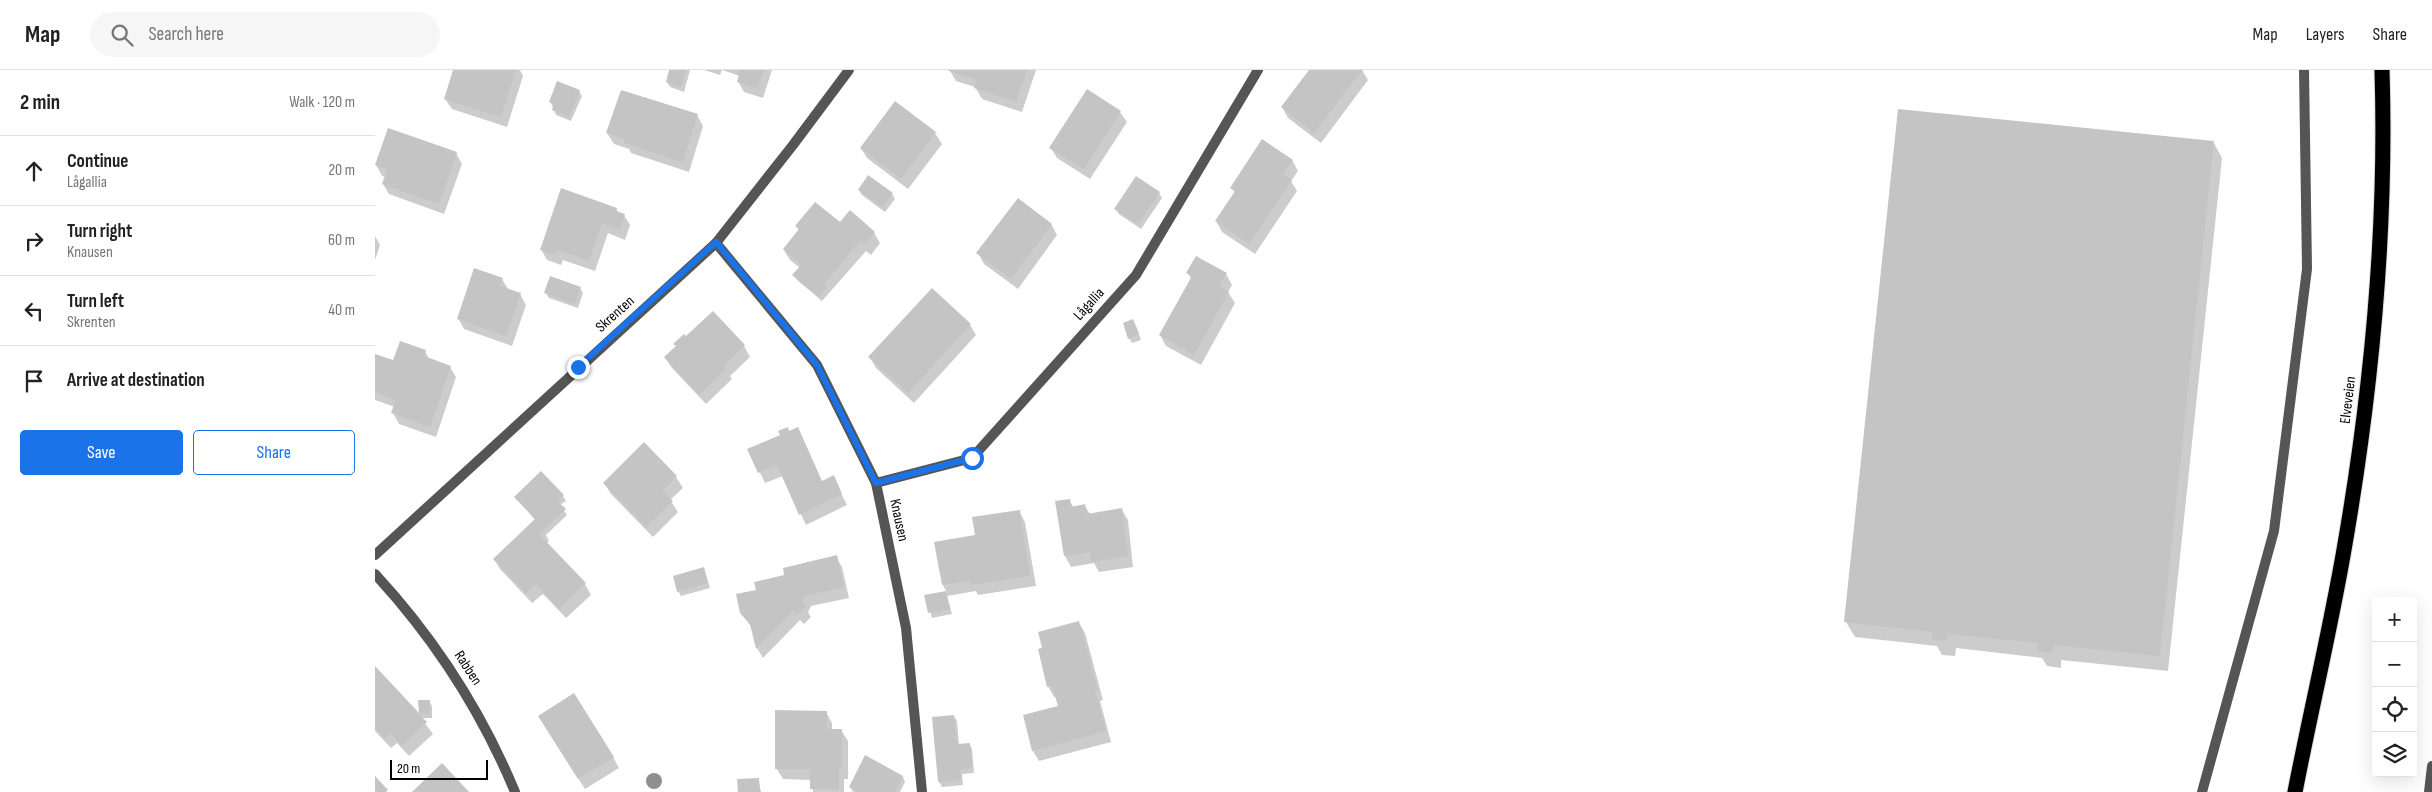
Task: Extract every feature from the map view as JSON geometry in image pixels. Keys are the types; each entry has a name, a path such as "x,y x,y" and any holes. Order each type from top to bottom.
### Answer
{"highway":[{"name":"Elveveien","path":"2295,792 2345,544 2363,420 2375,316 2383,190 2382,70"},
{"name":"Elveveien","path":"2285,792 2307,730"}],"street":[{"name":"Skrenten","path":"375,555 716,242 793,145 849,70"},
{"name":"Lågallia","path":"876,483 972,458 1135,275 1258,70"},
{"path":"2202,792 2274,531 2307,269 2304,70"},
{"name":"Knausen","path":"716,242 817,365 876,483 906,628 922,792"},
{"name":"Rabben","path":"375,574 427,634 454,672 478,713 515,792"},
{"path":"2429,792 2432,766"}],"building":[{"path":"453,70 516,70 501,117 444,99"},
{"path":"669,70 686,70 681,87 666,82"},
{"path":"740,70 764,70 757,88 737,82"},
{"path":"947,70 1027,70 1016,102 974,88 977,80"},
{"path":"1309,70 1362,70 1314,133 1281,107"},
{"path":"557,81 580,90 569,117 552,110 554,104 549,102"},
{"path":"1087,89 1121,111 1084,169 1049,148"},
{"path":"621,90 698,114 683,162 624,143 625,139 606,133"},
{"path":"895,101 936,132 901,179 860,148"},
{"path":"1898,109 2214,141 2160,656 2053,645 2052,653 2037,651 2038,643 1948,634 1947,641 1932,640 1933,632 1844,622"},
{"path":"388,128 457,152 439,204 382,184 387,170 375,165"},
{"path":"1262,139 1293,160 1283,174 1292,180 1249,244 1215,221 1235,191 1230,188"},
{"path":"868,175 893,193 882,207 858,190"},
{"path":"1136,176 1160,192 1138,224 1114,209"},
{"path":"561,188 617,208 616,211 625,214 619,230 602,223 589,261 557,250 555,255 540,250"},
{"path":"1018,198 1052,224 1011,279 976,253"},
{"path":"815,202 840,222 850,210 875,232 864,245 860,241 824,284 827,287 819,297 792,275 801,265 783,249 799,229 795,226"},
{"path":"1196,256 1227,273 1219,286 1229,292 1194,355 1159,335 1192,276 1186,273"},
{"path":"474,268 503,278 500,286 521,293 506,336 457,319"},
{"path":"550,276 581,287 575,304 544,293"},
{"path":"932,288 971,324 908,393 868,357"},
{"path":"713,311 745,345 724,365 727,368 699,395 664,357 676,346 673,344 684,334 686,336"},
{"path":"1133,319 1139,334 1128,339 1123,323"},
{"path":"400,341 426,350 424,356 451,366 430,427 391,413 396,400 375,392 375,354 393,360"},
{"path":"788,427 789,431 798,427 822,481 834,475 842,494 799,515 777,465 758,473 747,449 780,435 778,431"},
{"path":"644,442 677,476 662,491 673,501 646,527 603,483"},
{"path":"541,471 564,495 557,501 566,509 539,534 586,583 559,609 536,584 526,593 493,559 535,519 514,497"},
{"path":"1070,499 1071,507 1085,504 1087,514 1122,508 1128,556 1092,562 1090,552 1064,556 1055,501"},
{"path":"1020,510 1030,576 971,585 970,581 942,585 934,542 975,535 972,517"},
{"path":"837,555 844,587 805,596 802,602 806,606 797,615 793,611 756,649 750,624 740,613 736,594 756,590 754,582 784,575 783,568"},
{"path":"704,567 708,583 677,592 673,576"},
{"path":"946,591 950,609 928,613 924,595"},
{"path":"1079,621 1098,690 1095,690 1106,731 1032,751 1023,715 1058,706 1052,686 1047,687 1038,649 1042,648 1038,632"},
{"path":"375,666 419,713 418,700 430,700 430,713 419,714 427,722 402,746 390,733 385,738 375,728"},
{"path":"574,693 614,757 578,779 538,716"},
{"path":"775,710 827,711 827,729 842,729 842,769 839,768 839,789 810,789 810,769 775,769"},
{"path":"954,715 957,744 970,743 972,768 960,769 961,780 938,782 932,717"},
{"path":"865,755 903,776 895,792 858,792 849,787"},
{"path":"442,763 469,792 412,792"},
{"path":"375,776 388,790 386,792 375,792"},
{"path":"759,778 760,792 738,792 737,779"}],"route":[{"path":"578,367 716,242 817,365 876,483 972,458"}]}
